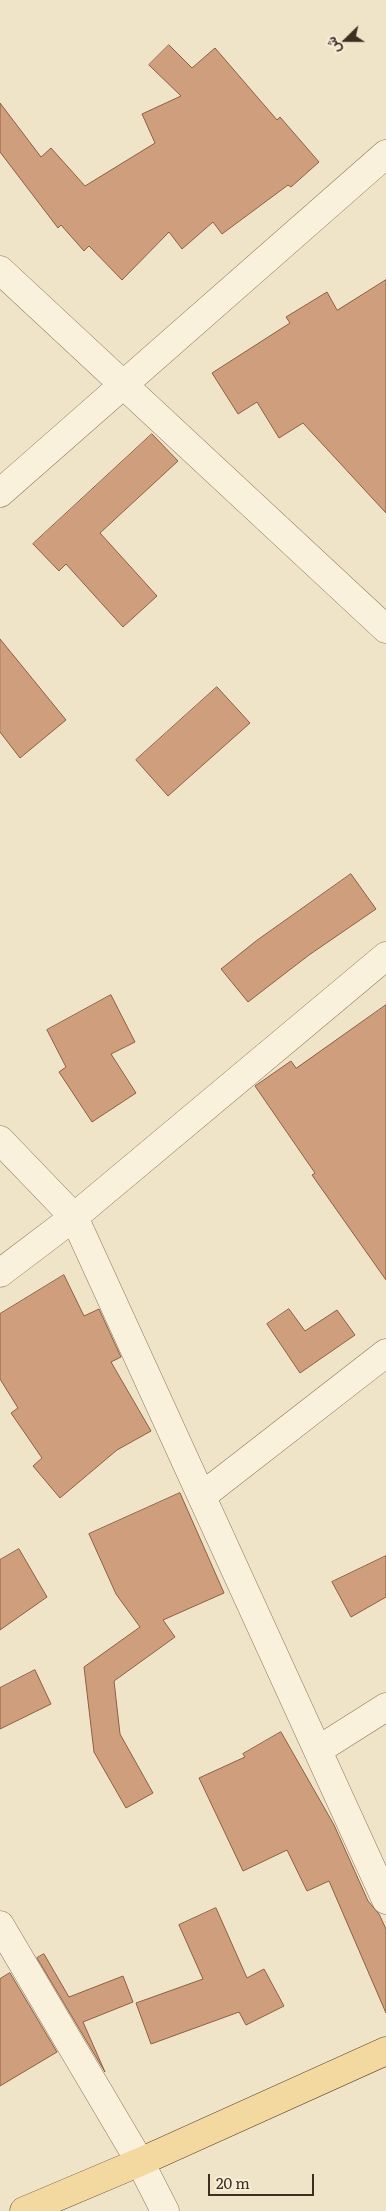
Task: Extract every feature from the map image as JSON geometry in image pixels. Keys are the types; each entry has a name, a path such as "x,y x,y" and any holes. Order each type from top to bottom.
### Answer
{"main road":[{"path":"24,2211 140,2162 386,2052"}],"street":[{"path":"0,493 386,154"},
{"path":"0,270 386,629"},
{"path":"0,1274 74,1217 386,956"},
{"path":"0,1140 74,1217 386,1900"},
{"path":"202,1496 386,1353"},
{"path":"318,1750 386,1707"},
{"path":"0,1924 140,2162 165,2211"}],"building":[{"path":"169,45 192,68 215,48 277,120 280,117 319,162 291,187 288,185 222,234 213,222 182,249 169,232 122,280 89,246 84,251 61,225 58,228 0,152 0,103 41,157 51,148 85,186 155,143 142,114 181,96 149,65"},
{"path":"386,280 386,513 303,423 279,438 257,402 238,414 212,373 290,323 286,317 327,292 337,310"},
{"path":"152,434 178,461 100,533 157,596 123,627 66,564 59,571 33,544"},
{"path":"0,639 66,720 20,758 0,732"},
{"path":"217,687 250,723 168,796 136,760"},
{"path":"351,874 376,909 309,955 248,1002 221,969 256,941"},
{"path":"111,995 135,1042 111,1054 136,1093 92,1122 59,1072 66,1067 47,1030"},
{"path":"386,1005 386,1280 312,1175 315,1173 255,1086 291,1061 296,1068"},
{"path":"64,1275 84,1316 99,1309 121,1357 111,1362 151,1431 117,1450 60,1498 33,1466 42,1458 11,1413 18,1408 0,1379 0,1314"},
{"path":"289,1309 305,1331 337,1310 355,1335 300,1373 267,1324"},
{"path":"180,1493 224,1593 163,1620 175,1637 114,1681 120,1734 153,1793 126,1808 94,1752 84,1667 140,1627 116,1594 89,1534"},
{"path":"19,1549 47,1597 0,1630 0,1560"},
{"path":"386,1556 386,1597 351,1617 332,1582"},
{"path":"35,1670 51,1704 0,1729 0,1688"},
{"path":"281,1732 334,1825 368,1901 379,1914 386,1929 386,2013 329,1881 307,1891 287,1850 243,1871 199,1778 245,1757 243,1754"},
{"path":"216,1908 247,1978 264,1969 284,2006 246,2025 239,2012 151,2044 136,2003 203,1979 179,1925"},
{"path":"44,1954 69,1997 123,1976 133,2002 83,2022 105,2072 37,1958"},
{"path":"10,1973 57,2052 0,2086 0,1979"}]}
